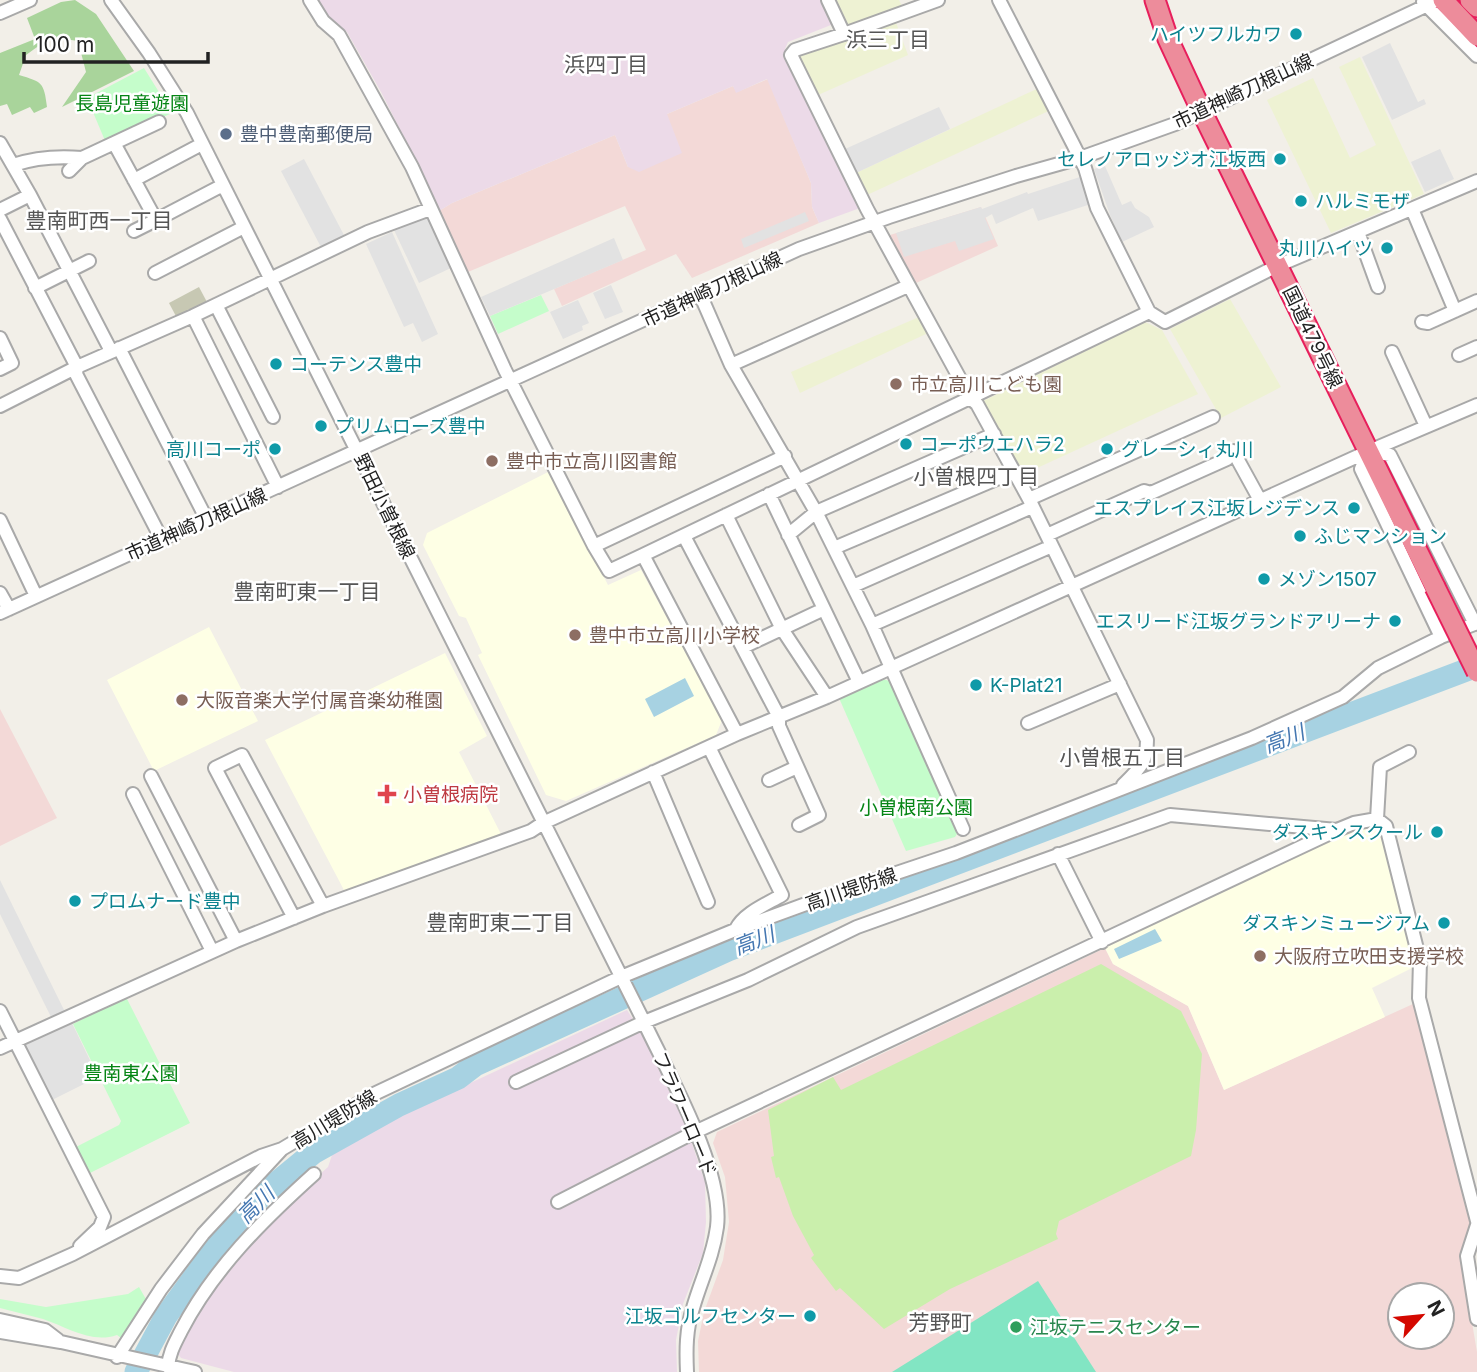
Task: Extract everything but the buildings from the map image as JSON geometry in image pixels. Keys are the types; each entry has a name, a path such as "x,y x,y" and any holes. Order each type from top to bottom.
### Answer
{"highway":[{"name":"国道479号線","path":"1155,0 1168,39 1201,110 1477,672"},
{"path":"1470,0 1477,7"},
{"path":"1432,1 1477,36"}],"street":[{"path":"0,13 30,0"},
{"name":"野田小曽根線","path":"111,0 149,52 187,113 644,1022"},
{"path":"310,0 323,21 339,35 412,167 510,381 609,571 1149,312"},
{"path":"828,0 845,34"},
{"path":"938,0 795,50 791,55 908,286 1031,503 1147,740 1147,756 1139,769 1119,789"},
{"path":"999,0 1080,159 1097,208 1149,312 1165,322 1277,266 1477,181"},
{"path":"1432,1 1477,57"},
{"name":"市道神崎刀根山線","path":"4,611 799,249 1016,176 1080,159 1175,124 1432,1"},
{"path":"69,171 82,158 159,122"},
{"path":"114,143 156,220"},
{"path":"134,180 202,144"},
{"path":"0,145 30,195 207,520"},
{"path":"13,165 57,158 82,158"},
{"path":"134,231 223,185"},
{"path":"0,210 30,195"},
{"path":"0,406 115,349 193,316 368,232 430,209"},
{"path":"1412,209 1455,311"},
{"path":"0,219 162,540"},
{"path":"155,273 244,227"},
{"path":"1358,232 1378,287"},
{"path":"36,288 89,261"},
{"path":"731,365 908,286"},
{"path":"700,294 731,365 816,512 853,586 892,667 963,829"},
{"path":"1422,322 1428,323 1477,301"},
{"path":"216,305 273,417"},
{"path":"193,316 278,487"},
{"path":"0,338 12,363 0,369"},
{"path":"1459,355 1477,347"},
{"path":"1392,352 1426,426"},
{"path":"0,1048 236,941 323,906 531,831 737,734 1477,405"},
{"path":"853,586 1213,417"},
{"path":"788,535 816,512 994,434"},
{"path":"1369,451 1390,456 1476,624"},
{"path":"1369,451 1361,469 1441,637"},
{"path":"872,625 1050,540 1144,491 1151,493 1230,455 1261,502"},
{"path":"594,546 785,456"},
{"path":"834,548 1013,471"},
{"path":"769,494 859,682"},
{"path":"726,515 782,629 827,696"},
{"path":"0,520 36,596"},
{"path":"684,536 779,717 779,726 819,815 799,825"},
{"path":"643,555 737,734"},
{"path":"0,593 4,611"},
{"path":"743,647 824,608"},
{"name":"高川堤防線","path":"119,1357 161,1289 203,1234 282,1149 373,1094 621,977 735,930 956,853 1252,738 1343,697 1378,668 1441,637 1476,624"},
{"path":"1028,723 1120,684"},
{"path":"709,747 782,895 750,914 735,930"},
{"path":"1377,819 1380,767 1409,752"},
{"path":"294,918 215,768 242,755 323,906"},
{"path":"769,780 797,767"},
{"path":"653,772 708,902"},
{"path":"151,776 236,941"},
{"path":"133,794 212,951"},
{"path":"516,1082 644,1022 748,980 857,927 1170,815 1337,830"},
{"path":"558,1202 695,1132 1337,830 1354,823 1377,819 1387,826 1420,961 1419,998 1477,1223 1467,1256 1477,1319"},
{"path":"1058,854 1102,942"},
{"path":"0,1011 104,1217 100,1227 73,1254"},
{"name":"フラワーロード","path":"644,1022 715,1181 718,1223 712,1257 692,1309 686,1341 687,1372"},
{"path":"0,1286 73,1254 261,1156 282,1149"},
{"path":"165,1366 194,1307 232,1256 276,1209 314,1174"},
{"path":"0,1276 19,1278"},
{"path":"0,1320 45,1330 61,1342"},
{"path":"0,1332 61,1342 195,1372"}],"shaded area":[{"path":"318,0 824,0 833,18 831,25 788,42 785,49 796,82 860,208 819,223 812,207 811,183 767,79 736,93 733,86 667,114 682,153 639,172 628,167 615,135 452,203 439,211 381,92 347,32 326,14"},
{"path":"833,0 899,0 903,8 848,30"},
{"path":"895,20 908,55 818,95 798,54"},
{"path":"1390,43 1418,102 1424,99 1426,104 1392,120 1362,57"},
{"path":"1360,57 1424,194 1331,233 1267,100 1313,78 1350,158 1376,145 1339,67"},
{"path":"768,79 811,183 812,207 819,223 692,278 676,254 562,306 554,289 646,250 625,206 468,272 439,211 452,203 615,135 628,167 667,114 733,86 737,92"},
{"path":"1041,87 1053,109 867,195 856,173"},
{"path":"939,107 950,129 856,173 845,149"},
{"path":"1440,149 1454,179 1425,192 1411,162"},
{"path":"304,159 345,237 322,249 281,171"},
{"path":"1105,166 1122,205 1131,201 1135,208 1149,217 1154,227 1122,242 1094,169"},
{"path":"1083,176 1091,204 1038,221 1033,208 996,224 992,214 985,218 994,239 959,251 955,241 904,257 896,233 981,207 982,209 1027,192 1028,194"},
{"path":"981,207 998,246 916,283 890,235"},
{"path":"805,212 809,221 744,248 741,239"},
{"path":"428,216 453,267 419,283 394,230"},
{"path":"392,232 438,334 422,342 413,323 404,327 366,244"},
{"path":"614,238 623,260 490,316 481,297"},
{"path":"611,285 623,312 605,319 593,293"},
{"path":"199,287 208,304 178,320 169,303"},
{"path":"1230,299 1281,387 1221,418 1170,329"},
{"path":"578,300 589,323 582,326 583,330 563,339 550,312"},
{"path":"919,317 928,333 800,393 791,372"},
{"path":"1145,322 1162,330 1198,394 1024,474 983,401"},
{"name":"豊中市立高川小学校","path":"550,471 608,585 641,570 722,720 716,735 566,801 546,795 478,655 482,653 466,618 459,616 423,545 427,533"},
{"name":"大阪音楽大学付属音楽幼稚園","path":"209,627 258,721 154,771 107,680"},
{"name":"小曽根病院","path":"445,653 487,736 459,752 502,836 345,892 265,740"},
{"path":"0,709 57,818 0,846"},
{"name":"大阪府立吹田支援学校","path":"1369,825 1382,836 1414,967 1372,988 1385,1017 1224,1090 1188,1006 1113,964 1105,948"},
{"path":"0,880 65,1012 52,1019 0,914"},
{"path":"1105,948 1113,964 1188,1006 1224,1090 1413,1004 1470,1224 1461,1258 1477,1352 1477,1372 699,1372 698,1341 704,1312 723,1260 729,1222 725,1177 713,1143 717,1132"},
{"path":"627,1010 642,1033 687,1129 705,1182 706,1222 703,1253 683,1304 676,1340 677,1372 234,1372 181,1358 176,1351 198,1308 235,1258 278,1212 328,1167 332,1155 404,1114"},
{"path":"72,1023 98,1077 50,1101 24,1049 25,1045"}],"green space":[{"path":"75,0 96,14 134,71 62,107 86,72 78,41 51,37 26,55 19,75 40,84 45,92 47,107 34,113 30,107 12,115 7,104 0,106 0,53 35,39 27,18 61,2"},
{"name":"長島児童遊園","path":"144,68 172,113 106,143 87,98"},
{"path":"541,295 549,311 498,334 490,316"},
{"name":"小曽根南公園","path":"882,679 890,681 957,834 955,837 906,851 839,698"},
{"path":"1101,964 1181,1011 1202,1054 1196,1130 1191,1156 1059,1221 1056,1234 1058,1239 950,1289 884,1329 840,1288 836,1291 811,1258 814,1255 793,1216 779,1177 776,1178 771,1157 774,1156 768,1110 833,1077 841,1090"},
{"name":"豊南東公園","path":"126,997 190,1123 88,1174 74,1148 119,1125 121,1121 73,1024"},
{"name":"江坂テニスセンター","path":"1038,1281 1096,1372 892,1372"},
{"path":"139,1287 147,1301 121,1338 117,1335 88,1336 43,1319 0,1308 0,1299 46,1307 128,1294"}],"water":[{"path":"685,678 694,696 654,717 645,699"},
{"path":"1155,929 1162,941 1119,959 1114,949"}],"waterway":[{"name":"高川","path":"136,1372 166,1316 220,1242 263,1194 313,1153 399,1105 458,1078 475,1065 728,950 1477,666"}],"place":[{"name":"ハイツフルカワ","path":"1296,34"},
{"name":"豊中豊南郵便局","path":"226,134"},
{"name":"セレノアロッジオ江坂西","path":"1280,159"},
{"name":"ハルミモザ","path":"1301,201"},
{"name":"丸川ハイツ","path":"1387,248"},
{"name":"コーテンス豊中","path":"276,364"},
{"name":"市立高川こども園","path":"896,384"},
{"name":"プリムローズ豊中","path":"321,426"},
{"name":"コーポウエハラ2","path":"906,444"},
{"name":"高川コーポ","path":"275,449"},
{"name":"グレーシィ丸川","path":"1107,449"},
{"name":"豊中市立高川図書館","path":"492,461"},
{"name":"エスプレイス江坂レジデンス","path":"1354,508"},
{"name":"ふじマンション","path":"1300,536"},
{"name":"メゾン1507","path":"1264,579"},
{"name":"エスリード江坂グランドアリーナ","path":"1395,621"},
{"name":"豊中市立高川小学校","path":"575,635"},
{"name":"K-Plat21","path":"976,685"},
{"name":"大阪音楽大学付属音楽幼稚園","path":"182,700"},
{"name":"小曽根病院","path":"387,794"},
{"name":"ダスキンスクール","path":"1437,832"},
{"name":"プロムナード豊中","path":"75,901"},
{"name":"ダスキンミュージアム","path":"1444,923"},
{"name":"大阪府立吹田支援学校","path":"1260,956"},
{"name":"江坂ゴルフセンター","path":"810,1316"},
{"name":"江坂テニスセンター","path":"1016,1327"}],"district":[{"name":"浜三丁目","path":"888,40"},
{"name":"浜四丁目","path":"606,65"},
{"name":"豊南町西一丁目","path":"99,221"},
{"name":"小曽根四丁目","path":"976,477"},
{"name":"豊南町東一丁目","path":"307,592"},
{"name":"小曽根五丁目","path":"1122,758"},
{"name":"豊南町東二丁目","path":"500,923"},
{"name":"芳野町","path":"940,1323"}]}
